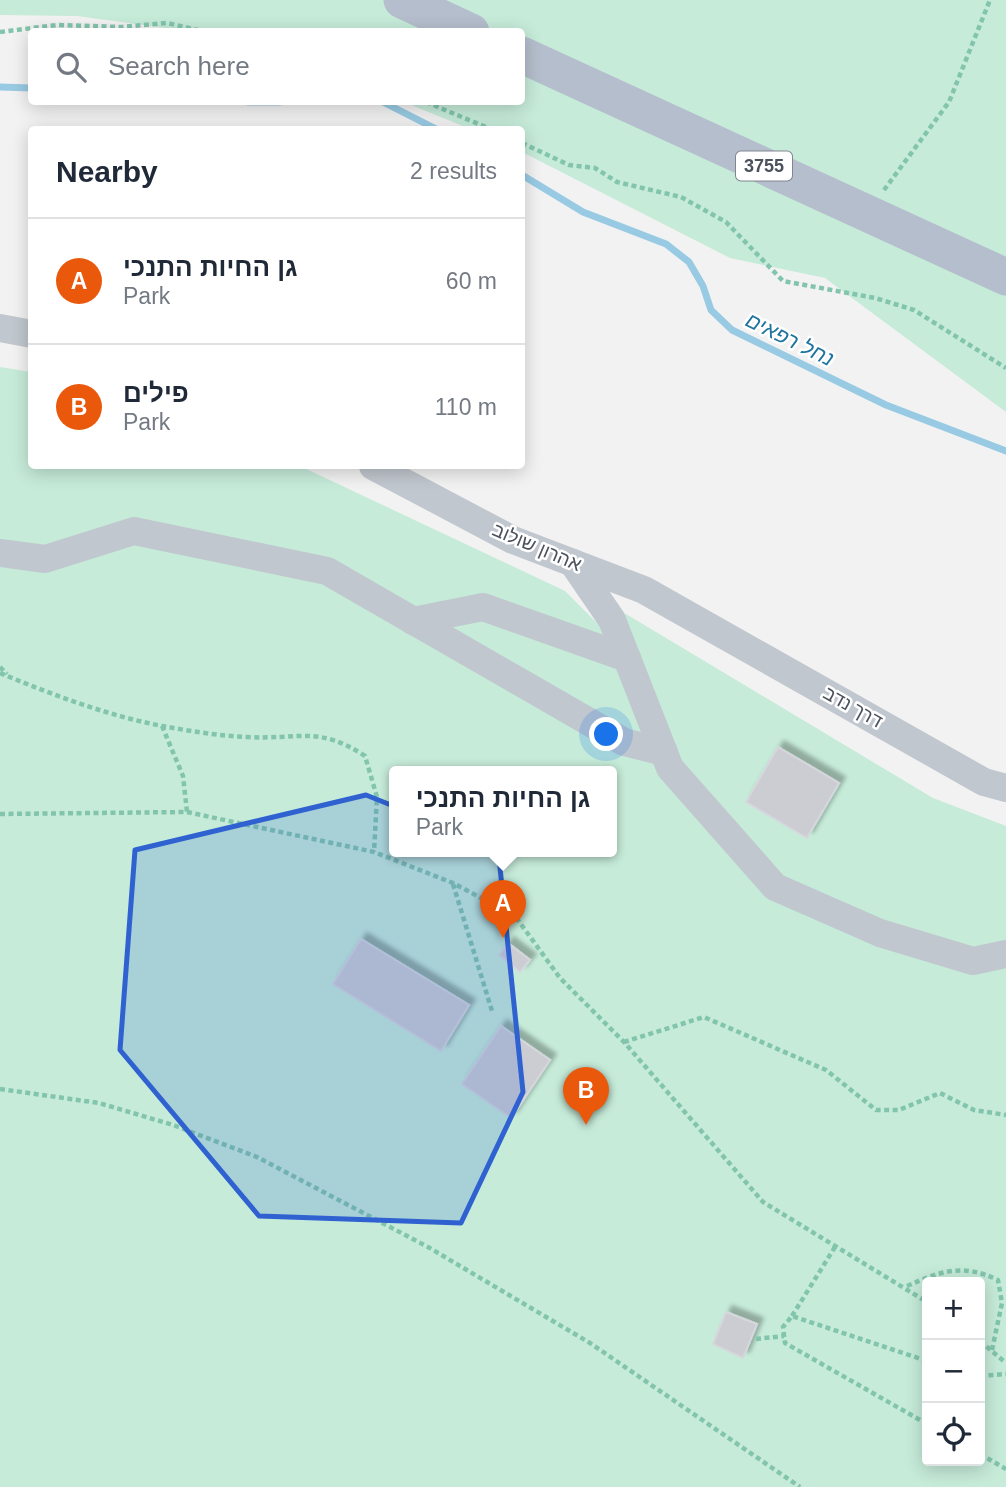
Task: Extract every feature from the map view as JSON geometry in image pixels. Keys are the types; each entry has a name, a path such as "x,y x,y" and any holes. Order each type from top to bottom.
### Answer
{"main road":[{"path":"402,0 462,28"},
{"name":"3755","path":"525,56 1006,277"}],"street":[{"path":"0,328 28,333"},
{"name":"אהרון שולוב","path":"379,469 513,540 644,590 702,622"},
{"path":"0,553 45,559 134,531 327,571 624,742 664,752"},
{"path":"573,563 612,620 670,768 775,887 880,933 973,961 1006,954"},
{"path":"413,621 483,607 627,658"},
{"name":"דרך נדב","path":"702,622 984,782 1006,788"}],"path":[{"path":"867,213 949,102 990,0"},
{"path":"38,28 122,27 167,23 189,28"},
{"path":"0,32 28,29"},
{"path":"433,105 483,126"},
{"path":"525,144 569,165 595,168 617,182 681,197 726,222 783,281 875,298 914,310 1006,368"},
{"path":"0,667 10,677"},
{"path":"0,673 63,700 162,726 247,737 325,735 346,743 365,756 377,797 374,852"},
{"path":"162,726 183,776 187,812"},
{"path":"0,814 187,812 374,852 453,883 515,916 559,978 624,1042 763,1202 835,1247 906,1286 922,1298"},
{"path":"453,883 492,1011"},
{"path":"624,1042 704,1017 825,1070 876,1110 899,1111 940,1093 974,1110 1006,1115"},
{"path":"0,1089 99,1103 173,1125 257,1157 428,1247 590,1343 800,1487"},
{"path":"835,1247 792,1316 785,1320 785,1343 922,1421"},
{"path":"906,1286 941,1271 979,1270 999,1280 1002,1303 992,1350"},
{"path":"792,1316 922,1359"},
{"path":"756,1339 784,1336"},
{"path":"985,1345 1006,1363"},
{"path":"985,1376 1006,1374"},
{"path":"985,1457 1006,1469"}],"highlighted area":[{"path":"366,795 498,848 523,1092 461,1223 259,1216 120,1050 135,850"}],"green space":[{"path":"0,0 1006,0 1006,412 825,278 730,258 525,154 525,126 463,126 411,105 525,105 525,28 166,28 77,16 0,15"},
{"path":"0,367 28,372 28,469 306,469 565,591 599,625 626,614 933,798 1006,826 1006,1487 0,1487"}],"building":[{"path":"778,747 839,783 807,838 746,802"},
{"path":"361,939 469,1005 441,1051 333,984"},
{"path":"508,943 530,960 520,972 499,955"},
{"path":"501,1026 550,1060 511,1118 462,1084"},
{"path":"726,1312 757,1324 743,1358 713,1344"}],"waterway":[{"name":"נחל רפאים","path":"0,87 28,88"},
{"name":"נחל רפאים","path":"389,105 430,126"},
{"name":"נחל רפאים","path":"525,177 583,212 666,244 689,262 703,286 711,310 732,330 886,405 1006,451"}],"place":[{"name":"גן החיות התנכי","path":"503,938"},
{"name":"פילים","path":"586,1125"}]}
